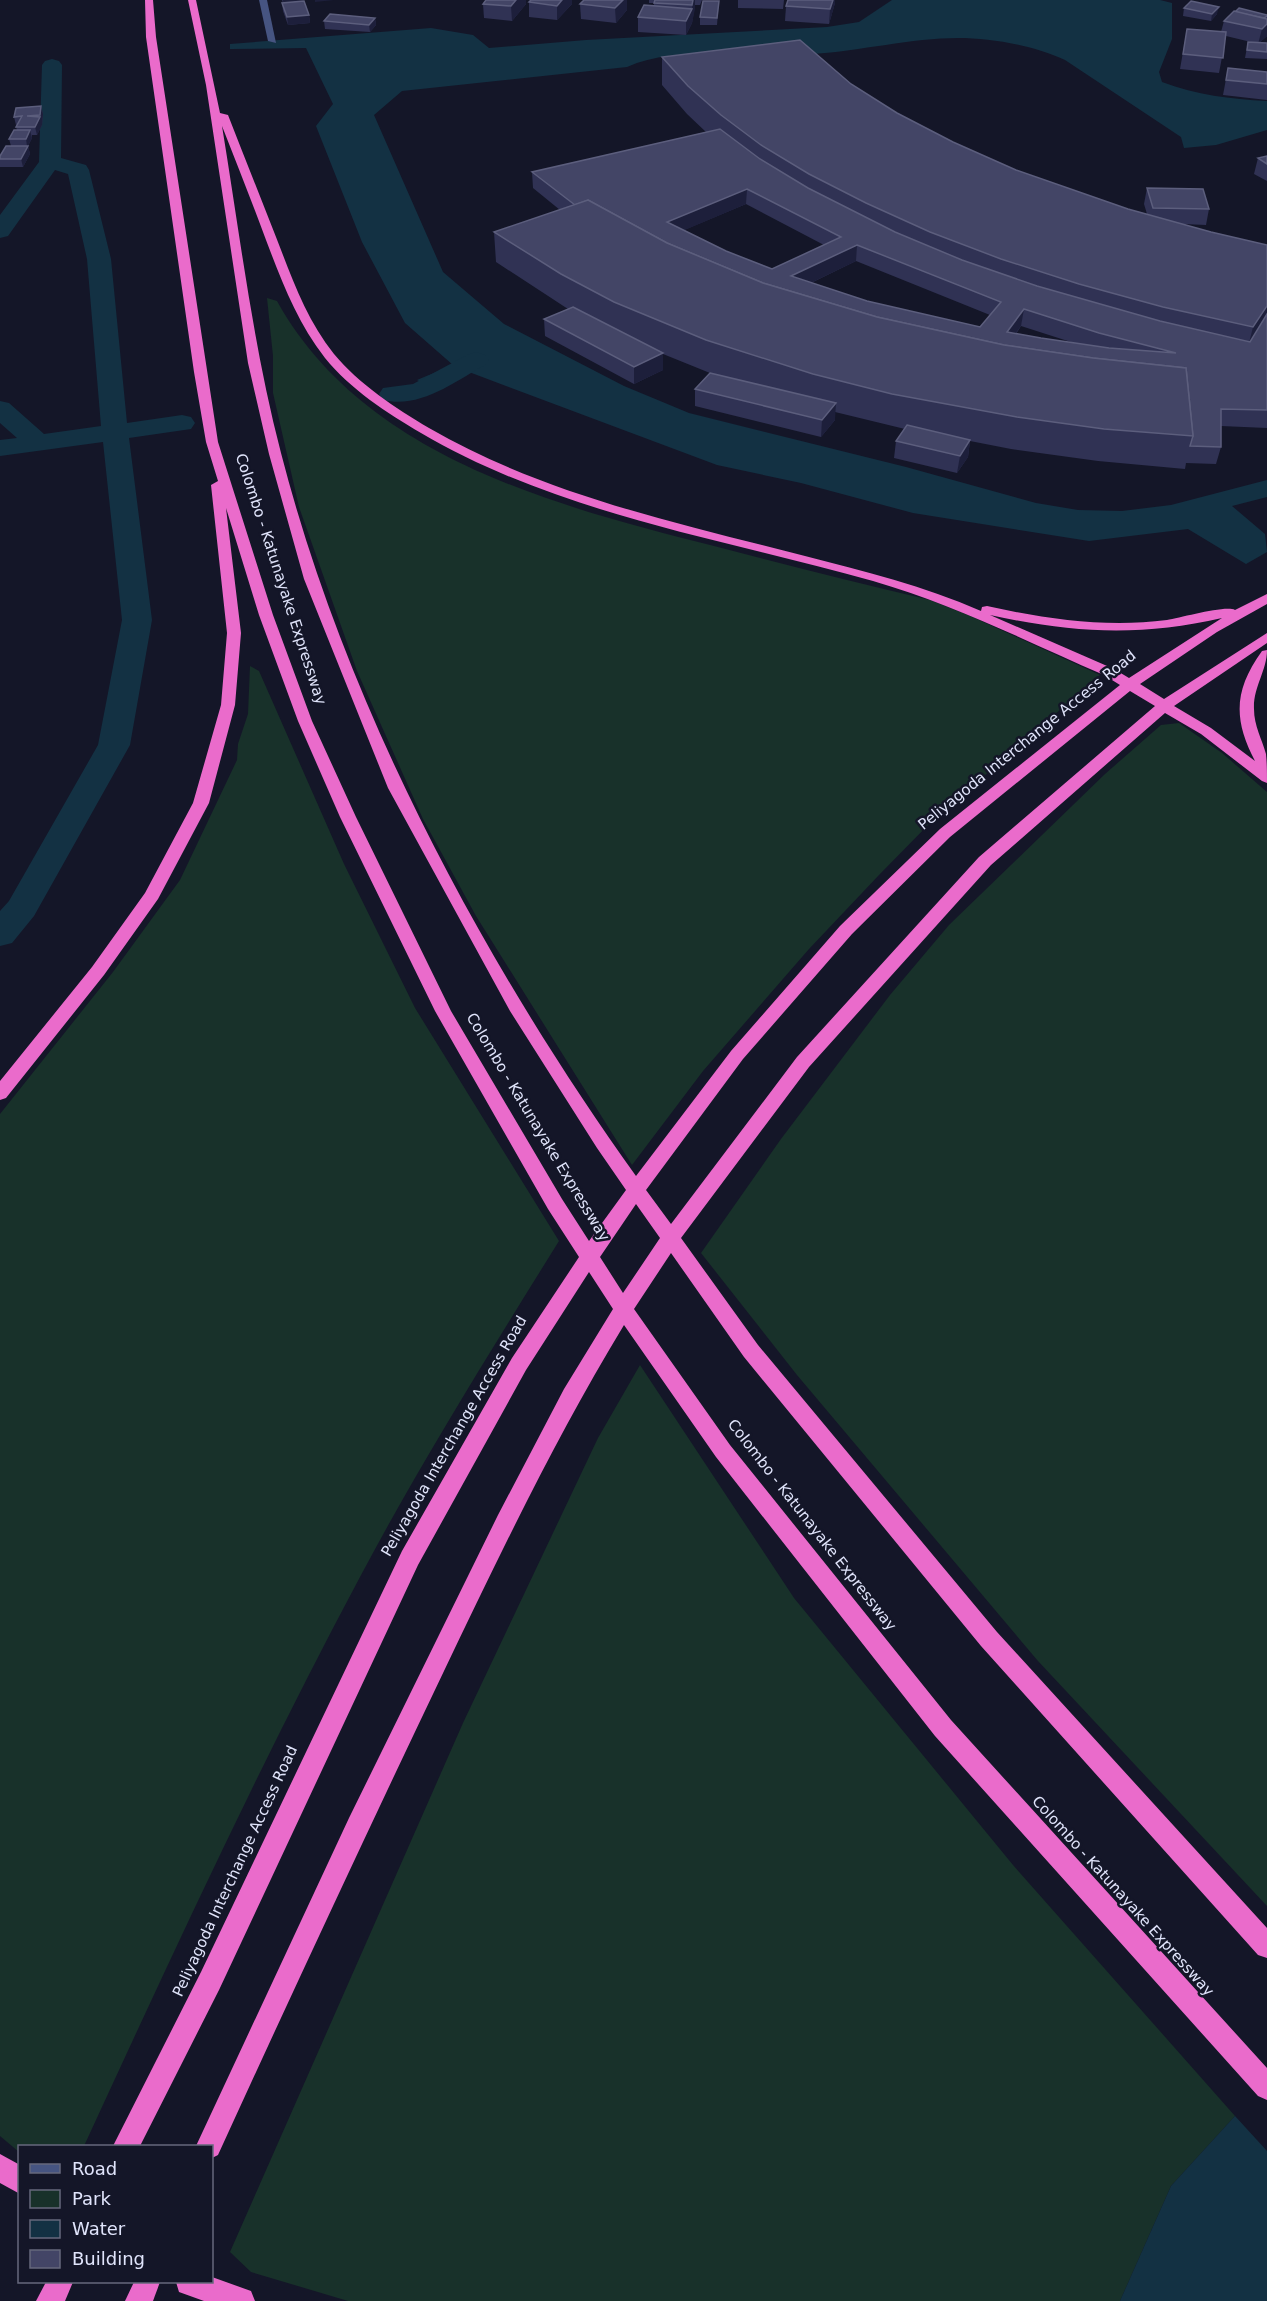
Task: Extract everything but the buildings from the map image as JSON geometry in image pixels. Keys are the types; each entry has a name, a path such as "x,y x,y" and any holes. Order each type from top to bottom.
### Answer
{"highway":[{"name":"Colombo - Katunayake Expressway","path":"149,0 151,37 212,442 266,615 305,721 348,817 443,1011 555,1204 626,1313 723,1451 944,1728 1226,2045 1267,2088"},
{"name":"Colombo - Katunayake Expressway","path":"192,0 197,32 211,85 254,363 273,446 311,579 396,788 516,1007 609,1152 751,1351 989,1639 1267,1946"},
{"path":"211,85 299,310 329,355 346,374 397,414 457,450 559,492 628,514 879,579 947,601 1040,622 1092,628 1170,625 1253,605"},
{"path":"0,1093 98,970 152,895 201,803 228,705 234,633 212,442"},
{"name":"Peliyagoda Interchange Access Road","path":"127,2145 210,1982 410,1558 519,1364 615,1218 737,1055 846,930 945,833 1129,685 1212,629 1267,598"},
{"path":"947,601 1109,672 1220,740 1267,778"},
{"path":"209,2145 357,1826 505,1522 571,1395 644,1275 714,1178 803,1062 985,861 1164,706 1267,638"},
{"path":"1267,654 1248,682 1247,699 1252,743 1267,770"},
{"path":"0,2167 18,2180"},
{"path":"50,2301 59,2283"},
{"path":"139,2301 147,2283"},
{"path":"192,2283 241,2301"}],"street":[{"path":"263,0 273,41"}],"green space":[{"path":"267,298 277,301 314,354 359,399 411,436 468,467 529,492 591,513 930,600 1100,675 930,823 879,875 809,949 703,1071 632,1165 476,916 423,819 357,671 299,507 273,393 273,356"},
{"path":"250,666 259,671 344,864 415,1008 559,1241 432,1449 383,1534 323,1647 218,1860 84,2145 18,2145 18,2151 0,2136 0,1114 113,972 180,880 237,760 238,744 248,714"},
{"path":"1179,723 1222,753 1267,792 1267,1906 1038,1661 797,1375 701,1253 781,1139 890,995 949,925 1105,774 1161,725"},
{"path":"640,1365 794,1598 1013,1865 1235,2116 1171,2186 1120,2301 348,2301 251,2272 230,2252 463,1723 598,1438"}],"water":[{"path":"892,0 1160,0 1172,3 1172,39 1159,72 1162,82 1214,96 1267,101 1267,130 1216,145 1184,148 1181,137 1065,60 1013,44 985,39 958,38 923,40 813,54 718,53 670,56 647,60 627,67 402,91 374,115 443,272 504,324 624,386 689,413 906,467 1036,503 1078,510 1122,511 1171,505 1267,480 1267,497 1232,506 1265,534 1267,552 1246,564 1188,529 1089,541 913,513 801,483 717,465 469,372 435,389 417,380 453,365 405,323 362,242 316,126 333,104 306,48 230,49 230,44 431,28 473,35 489,48 586,40 827,27 859,22"},
{"path":"1235,2116 1267,2151 1267,2301 1120,2301 1171,2186"}],"waterway":[{"path":"50,162 52,65"},
{"path":"0,231 50,162"},
{"path":"50,162 78,170 99,259 115,432"},
{"path":"392,394 419,391 476,360"},
{"path":"0,409 39,443"},
{"path":"115,432 182,423"},
{"path":"0,934 22,908 114,745 137,620 115,432"},
{"path":"39,443 115,432"},
{"path":"0,448 39,443"}]}
